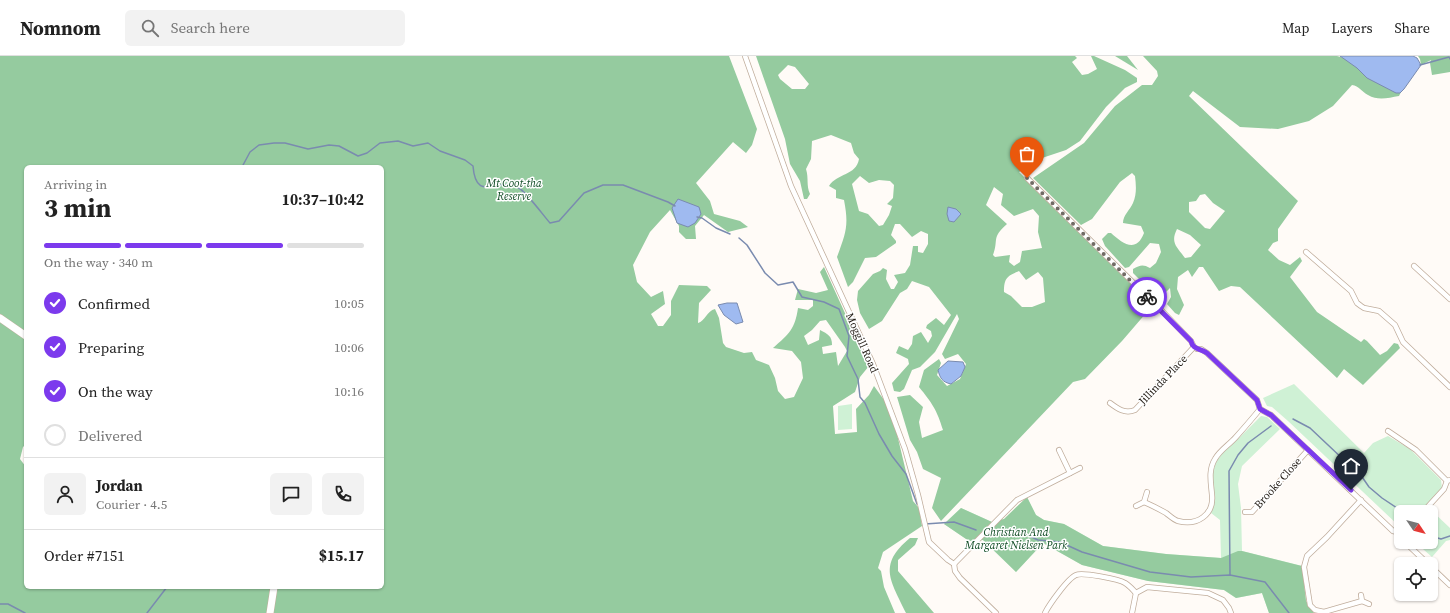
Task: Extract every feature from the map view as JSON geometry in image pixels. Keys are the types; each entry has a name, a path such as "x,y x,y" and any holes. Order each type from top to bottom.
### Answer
{"main road":[{"path":"0,318 24,335"},
{"path":"270,613 274,589"}],"street":[{"name":"Moggill Road","path":"745,56 791,186 873,364 905,449 929,542 954,564 955,571 960,578 996,613"},
{"path":"1027,178 1163,312 1191,341 1194,347 1207,353 1257,400 1260,409 1271,415 1394,531"},
{"path":"1306,252 1351,291 1361,306 1364,308 1379,310 1395,325 1403,342 1450,387"},
{"path":"1414,266 1450,299"},
{"name":"Jillinda Place","path":"1110,403 1121,410 1129,412 1135,410 1194,347"},
{"path":"1144,502 1165,512 1177,521 1189,522 1200,520 1206,516 1210,508 1212,497 1210,474 1214,460 1223,448 1235,438 1260,409"},
{"path":"1388,431 1416,450 1448,480 1444,489 1429,505"},
{"path":"1059,450 1070,473"},
{"name":"Brooke Close","path":"1245,512 1252,512 1308,450"},
{"path":"954,564 1013,503 1080,468"},
{"path":"1136,506 1144,502 1147,492"},
{"path":"1360,500 1327,537 1307,556 1304,567 1310,605 1315,610 1324,612 1362,601 1369,604"},
{"path":"1412,549 1421,557"},
{"path":"1045,613 1049,605 1070,579 1076,575 1085,574 1124,582 1136,593"},
{"path":"1438,574 1450,585"},
{"path":"1136,593 1147,587 1208,593 1223,600 1231,613"},
{"path":"1132,613 1136,593"},
{"path":"1361,595 1362,601"}],"green space":[{"name":"Mt Coot-tha Reserve","path":"0,56 729,56 757,129 752,145 746,153 733,142 696,183 710,201 714,214 740,221 748,227 728,232 704,215 695,226 696,239 686,239 679,232 679,226 670,210 650,232 633,265 637,282 651,297 663,291 665,304 651,314 658,326 663,326 671,315 671,301 679,285 707,286 711,290 699,303 698,323 715,309 719,318 723,343 726,347 744,353 752,352 756,360 769,365 775,378 778,391 785,399 794,397 803,378 801,362 792,351 773,348 790,331 795,321 798,308 808,310 813,306 813,300 795,300 798,289 816,293 828,290 820,272 824,267 869,366 860,377 855,392 833,406 835,434 857,432 856,409 869,395 874,386 887,404 896,430 913,501 919,508 922,526 883,552 878,568 881,571 884,587 895,613 0,613","holes":["826,320 847,351 838,366 836,352 823,354 822,347 832,345 831,339 827,334 820,330 819,340 808,345 804,336 820,321"]},
{"path":"756,56 1075,56 1077,58 1072,62 1082,75 1088,74 1097,69 1091,56 1094,56 1125,70 1137,78 1137,82 1125,88 1106,107 1080,141 1066,150 1042,158 1019,172 1153,305 1122,341 1085,379 1073,382 941,521 932,508 941,478 923,469 917,452 910,440 897,397 910,395 923,407 919,422 922,438 943,430 934,407 919,387 924,370 939,359 941,363 937,375 947,386 960,379 966,364 958,354 945,359 942,354 959,319 957,314 935,352 920,367 912,370 904,389 900,392 894,391 892,383 909,364 908,359 896,353 899,346 908,350 912,344 913,336 921,332 928,343 932,336 931,331 926,328 927,325 936,318 944,325 951,315 929,287 912,281 907,289 900,293 882,321 869,329 860,313 857,300 858,291 873,274 883,268 887,270 886,279 891,289 894,289 898,282 894,275 905,273 910,265 913,246 918,246 918,252 923,253 928,244 928,234 921,231 912,237 900,224 895,224 891,235 896,243 876,257 865,258 853,282 848,287 837,257 846,229 844,200 836,198 836,190 829,186 832,182 854,169 859,159 854,153 851,143 831,135 812,141 811,159 806,169 810,194 807,199 804,199 800,181 790,164 785,139","holes":["788,65 795,67 809,84 805,89 792,89 780,79 778,75","860,176 869,183 879,180 890,181 894,185 893,198 887,204 892,206 883,225 879,226 868,214 859,211 852,184","994,187 1003,194 1001,205 1014,216 1033,209 1039,216 1038,232 1042,248 1022,251 1020,262 1014,266 1009,262 1010,255 995,257 993,255 997,236 1007,224 986,205","1019,271 1026,280 1038,272 1043,278 1045,302 1032,307 1022,307 1011,296 1004,292 1007,278"]},
{"path":"1115,56 1127,56 1138,70"},
{"path":"1143,56 1337,56 1352,60 1399,89 1401,92 1399,96 1376,98 1352,85 1333,106 1309,121 1278,129 1240,127 1193,91 1189,96 1298,201 1278,229 1278,241 1273,243 1268,250 1279,260 1290,265 1300,257 1302,261 1290,277 1317,312 1361,342 1364,339 1367,341 1380,355 1387,351 1394,343 1398,344 1400,348 1363,385 1344,369 1337,378 1240,287 1231,286 1219,291 1203,267 1199,267 1192,277 1188,270 1178,277 1177,289 1184,305 1179,315 1175,313 1167,304 1171,297 1170,288 1161,297 1157,297 1133,273 1133,269 1142,266 1150,268 1156,263 1161,252 1159,244 1150,243 1129,267 1125,268 1105,246 1102,239 1108,233 1111,233 1124,243 1133,245 1141,239 1144,233 1141,226 1123,223 1124,217 1132,206 1135,196 1135,176 1132,173 1120,182 1092,219 1081,225 1033,178 1084,143 1115,106 1142,85 1152,85 1158,76 1157,71","holes":["1205,194 1213,203 1225,211 1210,229 1205,228 1189,212 1189,202 1196,201 1200,195","1177,229 1190,235 1201,245 1191,257 1185,258 1175,245 1174,238"]},
{"path":"1418,56 1450,56 1450,72 1432,75 1431,60 1421,65"},
{"path":"1294,384 1364,453 1373,443 1388,436 1410,449 1441,480 1442,488 1426,505 1394,505 1394,521 1288,421 1272,407 1267,406 1263,398"},
{"path":"852,404 852,429 838,430 838,406"},
{"name":"Christian And Margaret Nielsen Park","path":"1261,416 1267,417 1280,429 1242,466 1238,484 1241,508 1242,551 1302,566 1306,601 1314,613 1269,613 1262,593 1236,598 1224,590 1148,581 1082,565 1043,543 1016,572 983,540 969,541 944,524 961,508 992,522 1004,519 1027,497 1036,515 1044,520 1064,524 1103,546 1166,554 1221,558 1220,520 1211,513 1214,496 1212,475 1216,462 1224,451"},
{"name":"Christian And Margaret Nielsen Park","path":"1027,497 1036,515 1044,520 1064,524 1103,546 1166,554 1221,558 1238,551 1242,551 1302,566 1306,601 1314,613 1269,613 1262,593 1236,598 1224,590 1148,581 1082,565 1043,543 1016,572 983,540 969,541 944,524 961,508 992,522 1004,519"},
{"path":"1438,517 1450,528 1450,540 1446,541 1432,557 1423,549 1438,549"},
{"path":"910,538 918,538 915,545 898,560 898,571 934,613 906,613 892,582 890,565 893,557"}],"water":[{"path":"1340,56 1413,56 1417,58 1421,65 1404,89 1400,93 1396,93 1367,78 1357,68"},
{"path":"678,199 699,207 701,214 695,223 688,227 677,223 672,208"},
{"path":"948,207 956,209 961,214 954,222 949,221 947,214"},
{"path":"737,303 743,322 736,324 724,315 718,305"},
{"path":"948,361 963,362 965,367 961,376 951,384 942,379 938,370"}],"waterway":[{"path":"1420,65 1449,57 1450,59"},
{"path":"243,165 250,152 259,145 274,143 285,143 308,149 329,145 339,146 358,156 367,153 380,143 398,141 413,146 428,143 440,151 465,160 473,166 475,178 479,184 484,187 511,185 519,188 550,223 559,221 584,193 603,185 623,185 675,206"},
{"path":"697,217 702,218 716,228 730,234"},
{"path":"739,238 747,245 765,273 778,285 793,282 802,297 824,302 839,309 849,336 847,356 858,379 860,397 865,403 879,434 892,456 906,474 917,504"},
{"path":"1293,419 1310,428 1345,461 1358,471 1369,487 1394,506"},
{"path":"1230,575 1229,471 1238,455 1248,443 1271,426"},
{"path":"925,524 954,522 976,530"},
{"path":"997,533 1017,530 1038,540 1060,542 1082,552 1150,572 1191,577 1230,575 1265,582 1289,613"},
{"path":"1438,538 1441,539 1450,536"},
{"path":"147,613 165,589"},
{"path":"0,604 8,604 25,613"}],"way so far":[{"path":"1027,178 1147,297"}],"route":[{"path":"1147,297 1191,341 1194,347 1207,353 1257,400 1258,407 1262,411 1271,415 1351,490"}]}
